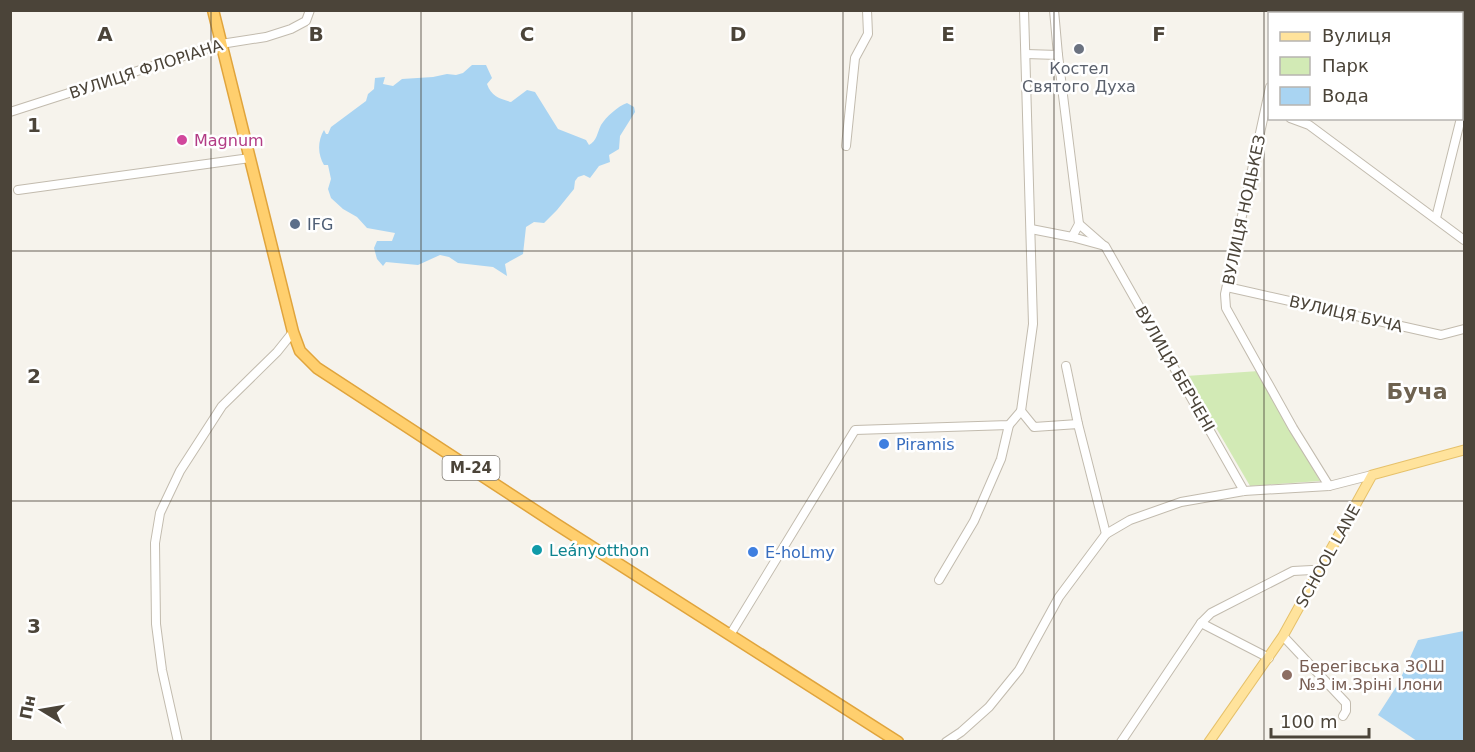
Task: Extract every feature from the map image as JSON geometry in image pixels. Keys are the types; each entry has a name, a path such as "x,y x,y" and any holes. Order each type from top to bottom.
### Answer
{"highway":[{"name":"М-24","path":"213,10 293,332 300,351 317,368 898,741"}],"main road":[{"path":"1372,475 1464,450"},
{"name":"SCHOOL LANE","path":"1209,741 1283,636 1372,475"}],"street":[{"name":"ВУЛИЦЯ ФЛОРІАНА","path":"10,112 221,44 266,37 291,29 306,21 310,10"},
{"path":"846,146 855,58 868,34 867,10"},
{"path":"939,580 974,521 1001,459 1009,424 1021,411 1033,324 1024,10"},
{"path":"1054,10 1080,224 1072,237"},
{"path":"1026,54 1058,55"},
{"name":"ВУЛИЦЯ НОДЬКЕЗ","path":"1268,111 1227,287 1226,308 1293,428 1329,486"},
{"path":"1295,120 1309,125 1464,240"},
{"path":"1436,218 1460,120"},
{"path":"18,190 250,158"},
{"name":"ВУЛИЦЯ БЕРЧЕНІ","path":"1080,224 1105,246 1244,491"},
{"path":"1030,229 1105,246"},
{"name":"ВУЛИЦЯ БУЧА","path":"1227,287 1441,335 1464,329"},
{"path":"178,741 162,670 156,624 155,543 160,513 174,483 222,406 277,352 293,332"},
{"path":"1066,366 1106,534"},
{"path":"1021,411 1034,427 1078,424"},
{"path":"730,635 855,430 1009,424"},
{"path":"946,741 961,732 989,707 1019,670 1059,597 1106,534 1130,520 1181,502 1244,491 1329,486 1372,475"},
{"path":"1121,741 1201,623 1221,607 1293,571 1312,570 1319,573"},
{"path":"1201,623 1269,658"},
{"path":"1283,636 1346,703 1346,711 1342,716"}],"green space":[{"path":"1259,371 1320,481 1250,486 1186,376"}],"water":[{"path":"472,65 486,65 492,78 487,84 493,94 500,98 511,102 527,90 535,92 558,129 586,140 589,145 595,139 603,122 616,109 627,103 634,107 635,112 620,136 619,149 609,155 610,162 599,166 590,178 584,175 578,177 574,189 544,223 534,222 526,227 523,254 505,264 507,276 493,267 458,263 449,257 440,255 418,265 386,262 383,266 377,259 374,248 377,241 392,241 395,233 367,228 357,217 343,209 331,198 328,189 331,179 328,165 324,165 320,157 319,144 324,130 328,134 331,127 366,101 368,94 374,89 375,78 385,77 383,84 393,86 402,79 456,75 463,73"},
{"path":"1464,631 1464,741 1417,741 1378,715 1398,684 1418,640"}],"place":[{"name":"Костел Святого Духа","path":"1079,49"},
{"name":"Magnum","path":"182,140"},
{"name":"IFG","path":"295,224"},
{"name":"Piramis","path":"884,444"},
{"name":"Leányotthon","path":"537,550"},
{"name":"E-hoLmy","path":"753,552"},
{"name":"Берегівська ЗОШ №3 ім.Зріні Ілони","path":"1287,675"}],"district":[{"name":"Буча","path":"1417,391"}]}
